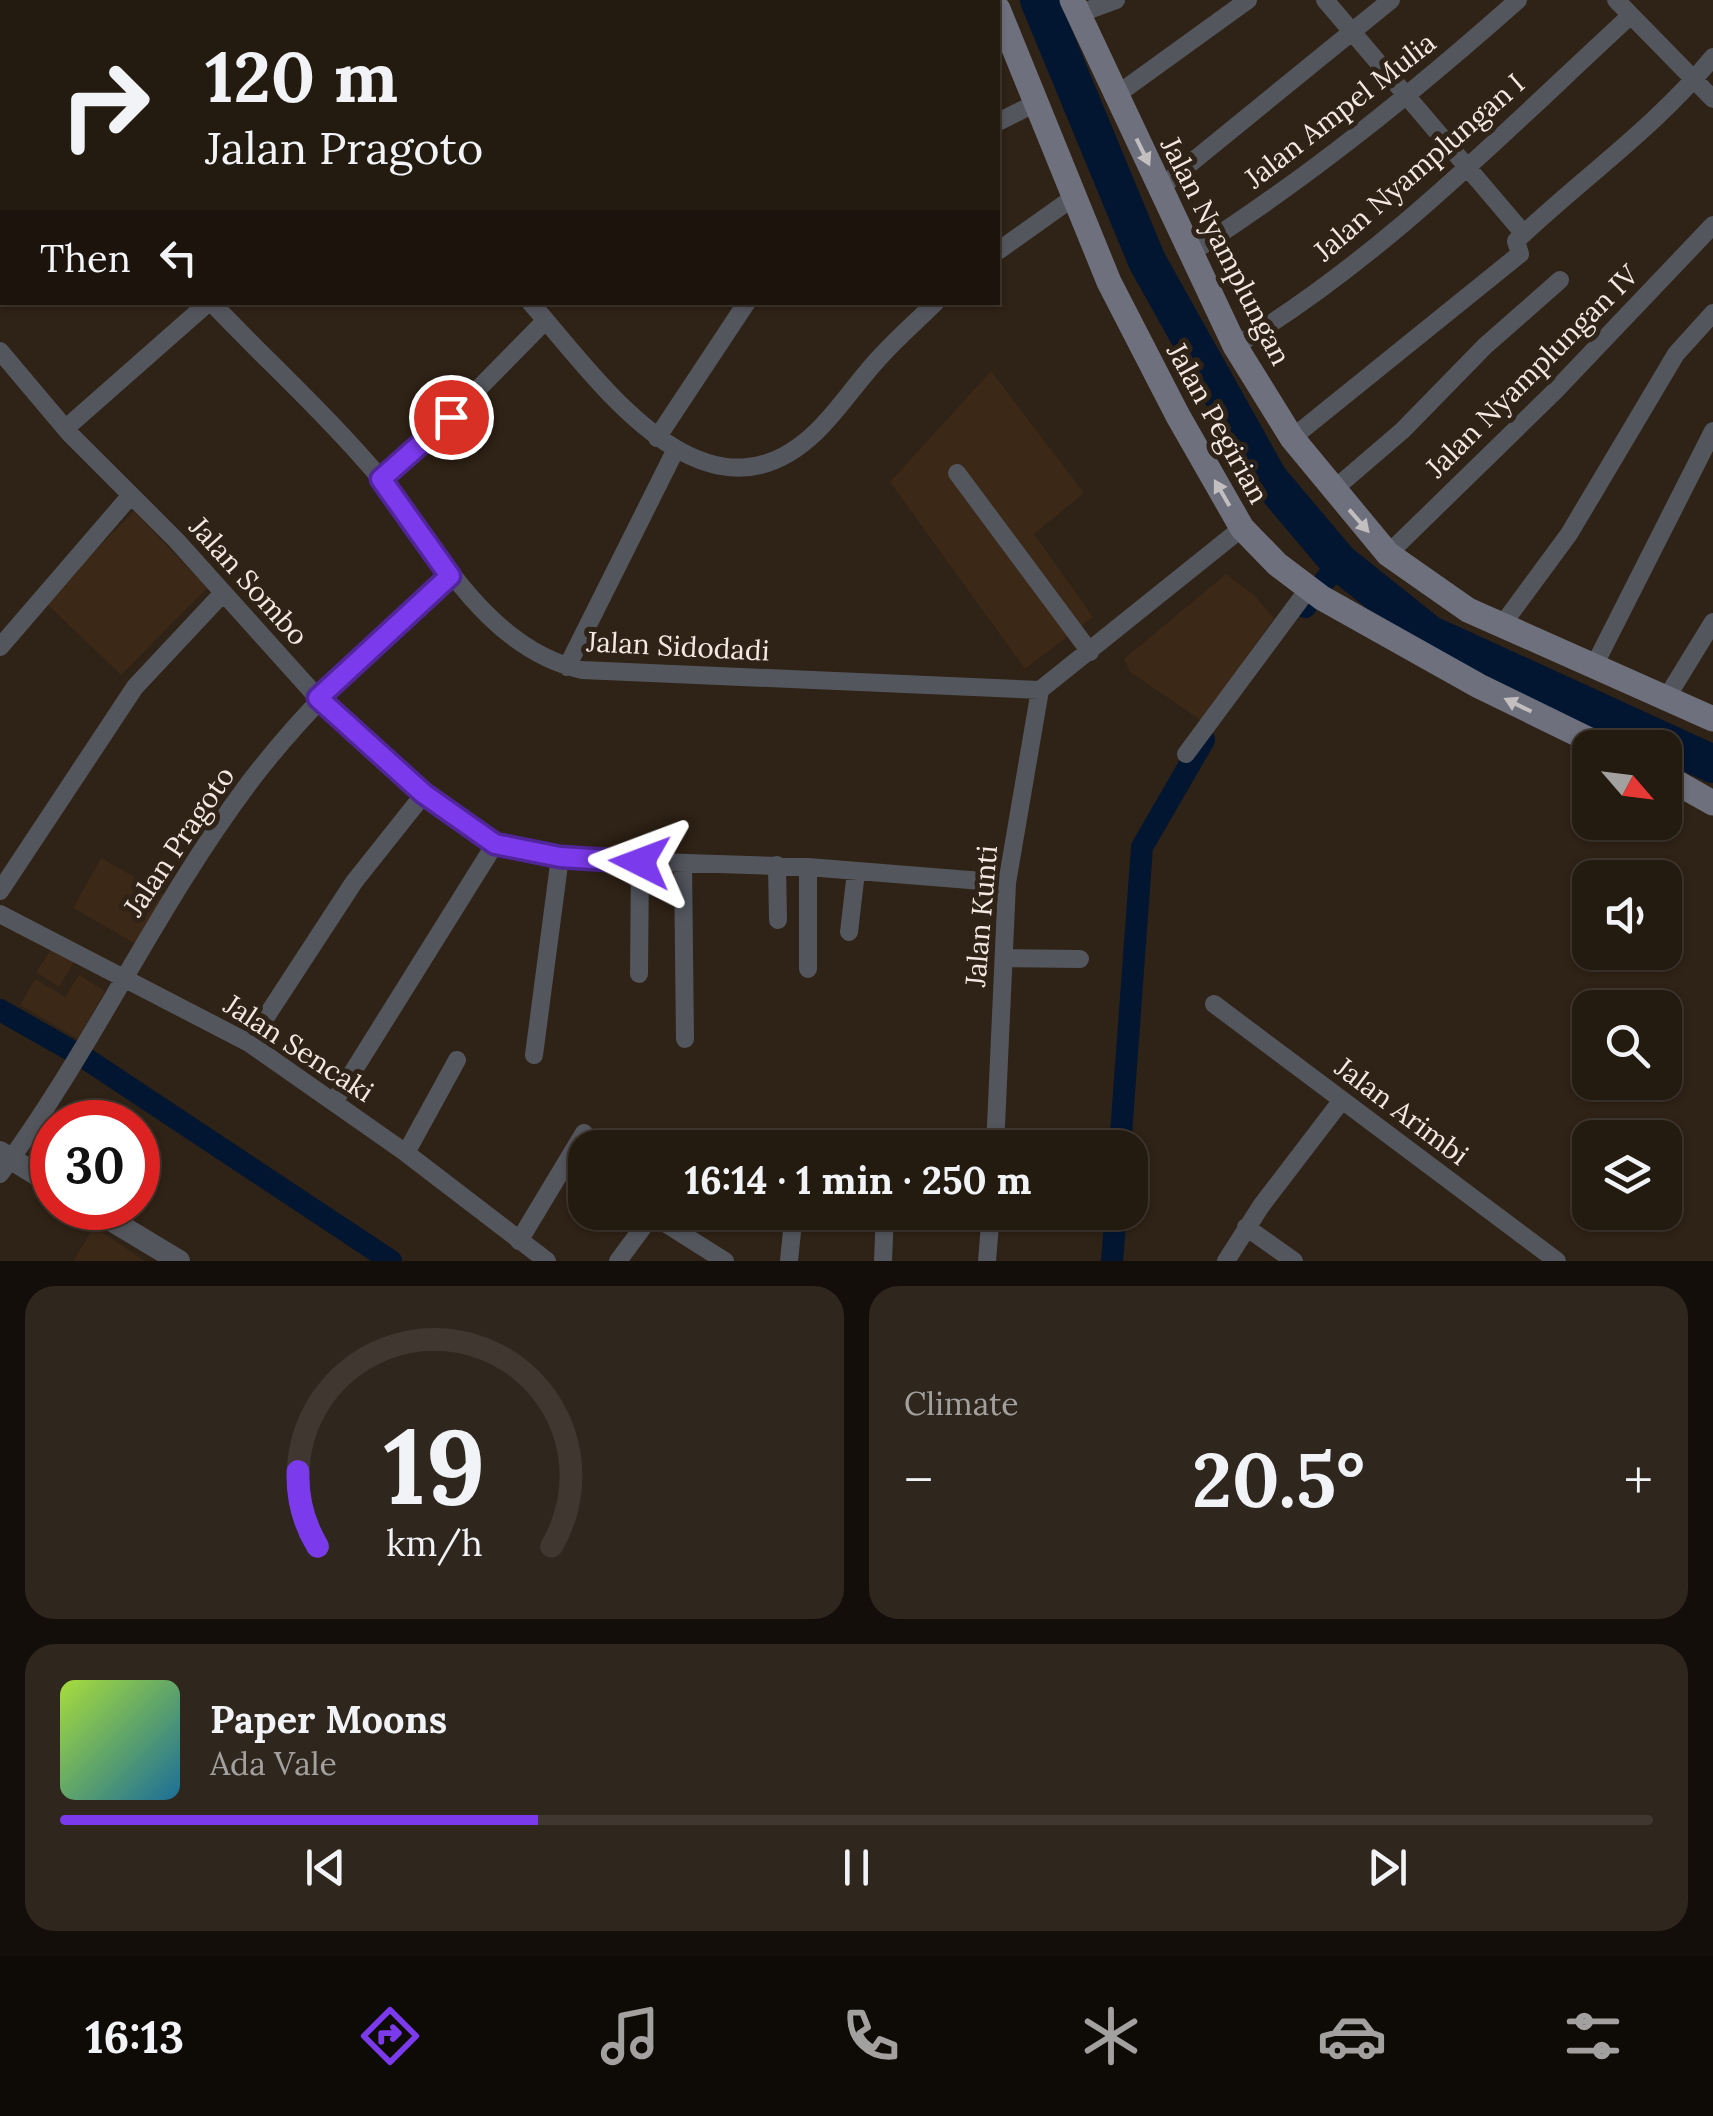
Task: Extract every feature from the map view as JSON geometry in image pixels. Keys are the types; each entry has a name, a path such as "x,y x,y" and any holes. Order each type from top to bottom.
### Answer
{"main road":[{"name":"Jalan Nyamplungan","path":"1075,7 1235,346 1292,438 1388,554 1426,585 1502,625 1713,719"},
{"name":"Jalan Pegirian","path":"1000,20 1135,333 1242,528 1314,592 1479,686 1572,731"},
{"path":"1682,786 1713,804"}],"street":[{"path":"1075,7 1116,0"},
{"path":"1115,96 1248,0"},
{"path":"1325,0 1524,234"},
{"path":"1160,188 1391,0"},
{"name":"Jalan Ampel Mulia","path":"1189,254 1302,179 1408,97 1518,0"},
{"path":"1616,0 1692,82 1713,99"},
{"name":"Jalan Nyamplungan I","path":"1235,346 1315,295 1464,168 1630,16"},
{"path":"1292,438 1520,254 1516,242 1692,82 1713,56"},
{"path":"1000,121 1038,102"},
{"path":"1000,250 1074,197"},
{"name":"Jalan Nyamplungan IV","path":"1388,554 1555,392 1713,225"},
{"path":"1332,490 1404,430 1485,346 1560,280"},
{"path":"66,428 207,305"},
{"name":"Jalan Sidodadi","path":"213,305 381,479 450,576 502,625 566,667 1040,690"},
{"path":"533,305 581,367 657,438 721,465 762,466 778,461 816,432 882,354 933,305"},
{"path":"657,438 745,305"},
{"path":"1502,625 1569,534 1676,354 1713,313"},
{"path":"381,479 424,443 546,321"},
{"name":"Jalan Sombo","path":"0,351 66,428 318,698 424,794 495,844 560,857 808,866 1008,883"},
{"path":"1595,664 1713,431"},
{"path":"566,667 676,449"},
{"path":"957,473 1090,652"},
{"path":"0,647 131,495"},
{"path":"1040,690 1242,528"},
{"name":"Jalan Pragoto","path":"4,1162 77,1056 123,974 222,821 318,698 450,576"},
{"path":"1186,754 1314,592"},
{"path":"0,891 135,687 223,593"},
{"path":"1667,697 1713,622"},
{"name":"Jalan Kunti","path":"996,1130 1008,883 1040,690"},
{"path":"249,1043 354,882 424,794"},
{"path":"334,1102 495,844"},
{"path":"534,1056 560,857"},
{"path":"639,974 640,862"},
{"path":"684,863 686,1039"},
{"path":"777,866 778,920"},
{"path":"808,866 808,969"},
{"path":"850,932 856,872"},
{"name":"Jalan Sencaki","path":"0,914 123,974 249,1043 406,1153 547,1261"},
{"path":"1004,958 1080,959"},
{"name":"Jalan Arimbi","path":"1214,1004 1557,1261"},
{"path":"406,1153 457,1060"},
{"path":"1226,1261 1246,1227 1342,1100"},
{"path":"520,1241 568,1160"},
{"path":"4,1162 30,1174"},
{"path":"618,1261 652,1214 724,1261"},
{"path":"1246,1227 1294,1261"},
{"path":"128,1230 179,1261"},
{"path":"790,1261 793,1230"},
{"path":"884,1261 885,1230"},
{"path":"987,1261 989,1230"}],"shaded area":[{"path":"991,371 1084,493 1034,534 1093,617 1025,669 890,482"},
{"path":"134,511 207,588 121,675 45,602"},
{"path":"1226,574 1254,595 1274,618 1202,721 1130,672 1124,659"},
{"path":"101,858 164,894 136,944 73,908"},
{"path":"52,948 74,962 59,987 36,972"},
{"path":"79,975 105,991 78,1039 20,1005 35,979 65,997"},
{"path":"92,1230 98,1230 145,1261 73,1261"}],"waterway":[{"path":"1039,0 1147,261 1269,479 1339,562 1429,634 1713,764"},
{"path":"1305,607 1339,562"},
{"path":"1121,1130 1142,847 1204,740"},
{"path":"0,1010 88,1060 391,1261"},
{"path":"1112,1261 1115,1230"}],"route":[{"path":"451,417 381,479 450,576 318,698 424,794 495,844 560,857 640,862"}]}
